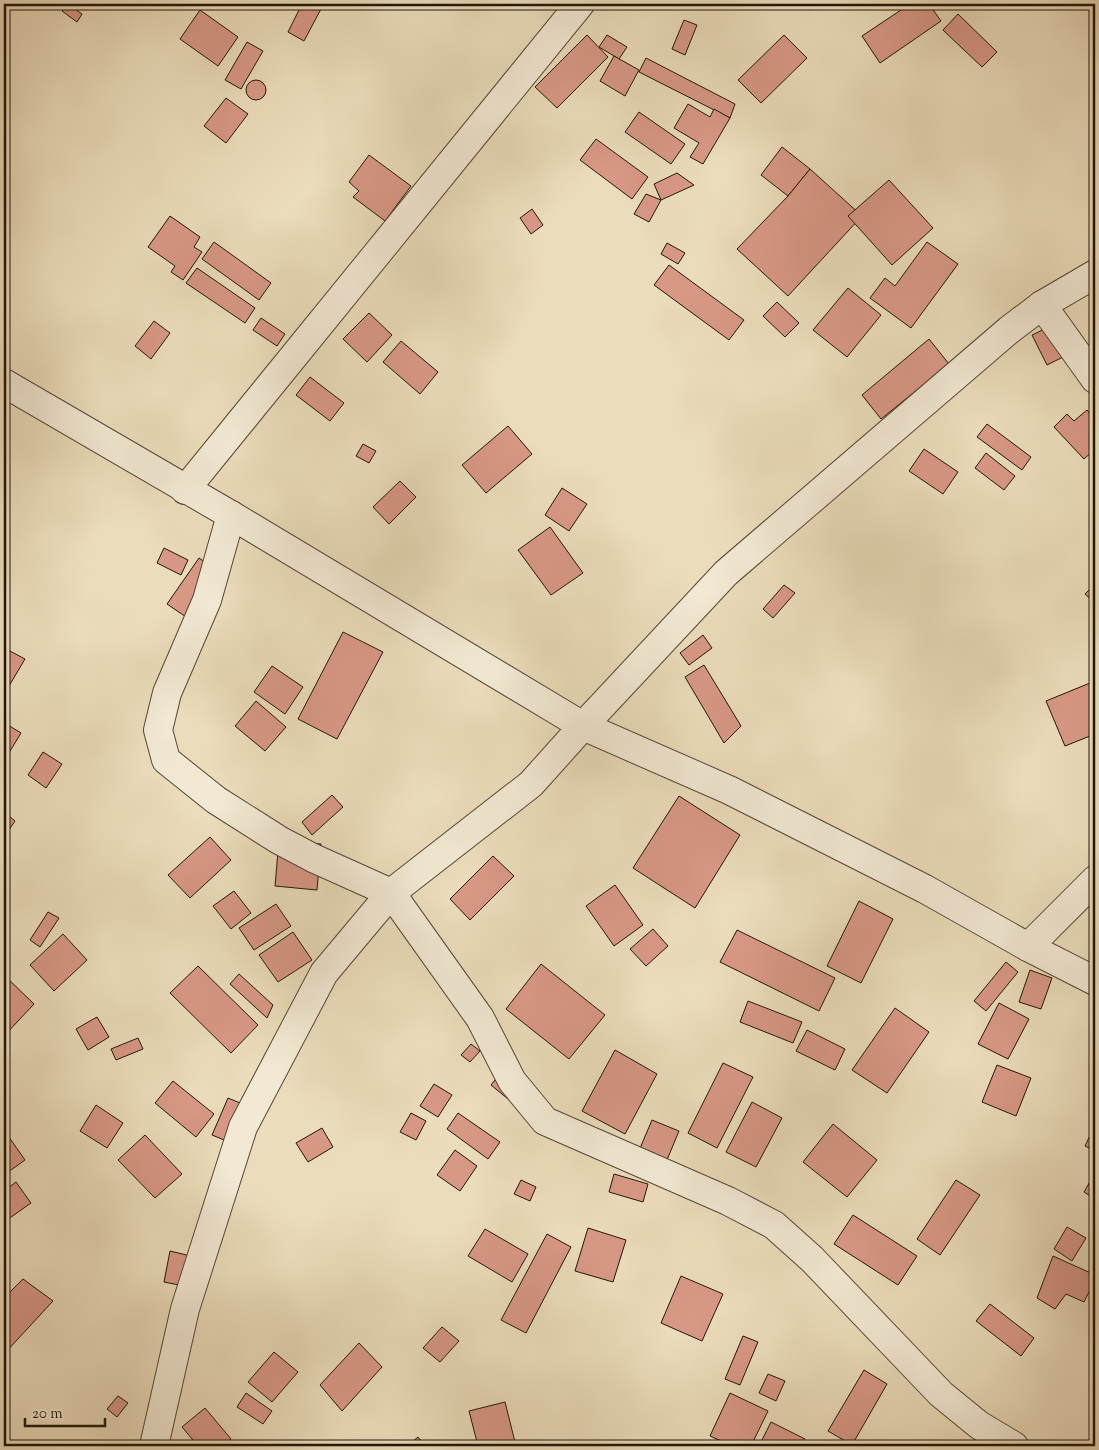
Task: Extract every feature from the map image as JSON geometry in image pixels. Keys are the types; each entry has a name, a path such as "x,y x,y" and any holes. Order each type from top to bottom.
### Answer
{"street":[{"path":"185,490 580,4"},
{"path":"154,1446 184,1309 243,1127 324,973 391,892 531,784 726,573 1009,330 1042,305 1095,274"},
{"path":"1042,305 1095,378"},
{"path":"4,383 185,490 231,515 583,726 729,790 925,889 1028,947 1095,981"},
{"path":"231,515 207,600 167,693 158,730 166,760 216,800 280,840 313,858 391,892 480,1018 512,1081 545,1122 728,1201 774,1225 812,1259 941,1394 979,1425 1014,1446"},
{"path":"1028,947 1095,880"}],"building":[{"path":"68,4 82,14 77,22 62,11"},
{"path":"302,4 316,4 322,7 304,41 288,32"},
{"path":"804,4 818,4 808,10"},
{"path":"910,4 929,4 941,21 880,63 862,36"},
{"path":"200,10 238,37 218,66 180,39"},
{"path":"958,14 997,52 982,67 943,30"},
{"path":"684,20 697,25 685,55 672,49"},
{"path":"587,35 608,57 557,108 535,87"},
{"path":"607,35 627,47 619,59 599,47"},
{"path":"784,35 807,58 761,103 738,80"},
{"path":"247,42 263,51 241,89 225,80"},
{"path":"614,56 639,70 625,96 600,81"},
{"path":"646,58 735,104 730,118 639,72"},
{"path":"252,80 260,80 266,86 266,94 260,100 252,100 246,94 246,86"},
{"path":"226,98 248,114 226,143 204,126"},
{"path":"688,104 710,117 714,109 730,118 703,164 690,157 699,143 674,128"},
{"path":"639,112 685,144 671,164 625,132"},
{"path":"596,139 648,177 632,199 580,160"},
{"path":"782,147 810,169 788,196 761,175"},
{"path":"369,155 411,186 385,221 353,197 359,191 349,182"},
{"path":"810,169 862,216 788,296 737,249 788,196"},
{"path":"677,173 694,185 661,200 654,184"},
{"path":"889,180 933,228 892,265 848,216"},
{"path":"646,194 661,200 649,222 634,214"},
{"path":"532,209 543,225 531,234 520,218"},
{"path":"170,216 200,237 194,247 202,252 183,280 171,272 175,266 148,247"},
{"path":"214,242 271,283 259,300 202,259"},
{"path":"927,242 958,264 911,328 870,298 885,278 895,286"},
{"path":"667,243 685,253 678,264 661,254"},
{"path":"669,265 744,320 729,340 654,285"},
{"path":"197,268 255,308 245,323 186,283"},
{"path":"848,288 881,315 847,357 813,330"},
{"path":"777,302 799,323 785,337 763,316"},
{"path":"369,313 392,335 367,362 343,339"},
{"path":"261,318 285,334 277,346 253,330"},
{"path":"154,321 170,333 151,359 135,346"},
{"path":"1049,327 1063,357 1047,365 1032,335"},
{"path":"929,339 949,364 881,419 862,395"},
{"path":"401,341 438,372 420,394 383,362"},
{"path":"310,377 344,403 330,421 296,395"},
{"path":"1087,410 1095,419 1095,449 1084,459 1054,427 1067,414 1074,421"},
{"path":"987,424 1031,457 1022,470 977,437"},
{"path":"508,426 532,454 486,493 462,465"},
{"path":"363,444 376,451 369,463 356,456"},
{"path":"924,449 958,472 943,494 909,471"},
{"path":"986,453 1015,476 1004,490 975,468"},
{"path":"400,481 416,497 389,524 373,507"},
{"path":"562,488 587,504 569,531 545,515"},
{"path":"550,527 583,573 551,595 518,550"},
{"path":"164,548 188,560 181,575 157,563"},
{"path":"199,558 221,573 189,619 167,604"},
{"path":"1095,584 1095,603 1085,594"},
{"path":"784,585 795,593 773,618 763,609"},
{"path":"343,632 383,652 337,739 298,719"},
{"path":"703,635 712,648 689,665 680,653"},
{"path":"8,650 25,659 9,686 4,683 4,657"},
{"path":"704,665 741,726 724,743 685,677"},
{"path":"272,666 303,687 285,714 254,692"},
{"path":"1090,683 1095,696 1095,734 1065,746 1046,701"},
{"path":"256,701 286,727 265,751 235,726"},
{"path":"8,725 21,733 4,761 4,732"},
{"path":"43,752 62,764 46,788 28,775"},
{"path":"332,795 343,807 312,835 302,822"},
{"path":"679,796 740,835 695,908 633,868"},
{"path":"4,812 15,821 4,837"},
{"path":"210,837 231,860 190,898 168,875"},
{"path":"279,840 321,844 317,890 275,886"},
{"path":"493,856 514,876 470,920 450,899"},
{"path":"615,885 643,925 614,946 586,906"},
{"path":"234,891 251,913 231,929 213,906"},
{"path":"859,901 893,919 861,983 827,966"},
{"path":"276,904 291,926 254,950 239,928"},
{"path":"48,912 59,918 40,947 30,940"},
{"path":"653,929 668,946 646,966 630,949"},
{"path":"737,930 835,978 819,1011 720,962"},
{"path":"293,932 312,960 278,982 259,955"},
{"path":"63,934 87,960 54,991 30,965"},
{"path":"1006,962 1018,972 986,1011 974,1001"},
{"path":"541,964 605,1015 569,1059 506,1009"},
{"path":"198,966 258,1025 231,1053 170,993"},
{"path":"1030,970 1052,978 1041,1009 1019,1002"},
{"path":"239,974 273,1005 267,1018 230,984"},
{"path":"4,975 34,1004 4,1036"},
{"path":"748,1001 802,1022 793,1043 740,1022"},
{"path":"999,1003 1029,1019 1008,1059 978,1044"},
{"path":"895,1008 929,1032 887,1093 852,1070"},
{"path":"97,1017 109,1037 88,1050 76,1029"},
{"path":"807,1030 845,1049 835,1070 796,1051"},
{"path":"138,1038 143,1049 116,1060 111,1049"},
{"path":"471,1044 480,1051 470,1062 461,1055"},
{"path":"615,1050 657,1074 625,1134 582,1111"},
{"path":"723,1063 753,1077 717,1148 688,1133"},
{"path":"997,1065 1031,1078 1016,1116 982,1102"},
{"path":"502,1071 519,1085 508,1099 491,1085"},
{"path":"173,1081 214,1114 196,1137 155,1103"},
{"path":"434,1084 452,1095 438,1117 420,1106"},
{"path":"228,1098 245,1105 229,1142 212,1135"},
{"path":"752,1102 782,1118 756,1167 726,1152"},
{"path":"96,1105 123,1123 107,1148 80,1131"},
{"path":"411,1113 426,1121 416,1140 400,1132"},
{"path":"458,1113 500,1142 488,1159 447,1129"},
{"path":"652,1120 679,1131 659,1179 632,1167"},
{"path":"833,1124 877,1160 847,1197 803,1162"},
{"path":"1095,1125 1095,1151 1085,1146"},
{"path":"322,1128 333,1147 308,1162 296,1143"},
{"path":"4,1130 25,1160 4,1175"},
{"path":"145,1135 182,1174 155,1198 118,1160"},
{"path":"455,1150 477,1166 460,1191 437,1175"},
{"path":"1095,1173 1095,1199 1084,1192"},
{"path":"614,1174 648,1184 643,1202 609,1192"},
{"path":"521,1180 536,1187 530,1201 514,1194"},
{"path":"956,1180 980,1195 940,1255 917,1239"},
{"path":"16,1182 31,1203 4,1222 4,1191"},
{"path":"853,1215 917,1256 898,1285 834,1244"},
{"path":"1067,1227 1086,1238 1072,1261 1054,1249"},
{"path":"588,1228 626,1240 613,1282 575,1271"},
{"path":"485,1229 528,1254 512,1282 468,1256"},
{"path":"547,1234 571,1247 526,1333 501,1320"},
{"path":"170,1251 195,1257 189,1287 164,1282"},
{"path":"1053,1256 1095,1275 1095,1280 1084,1302 1066,1294 1055,1309 1037,1298"},
{"path":"681,1276 723,1294 702,1341 661,1323"},
{"path":"23,1279 53,1301 4,1354 4,1298"},
{"path":"990,1304 1034,1338 1021,1356 976,1321"},
{"path":"442,1327 459,1341 440,1362 423,1348"},
{"path":"743,1336 758,1342 740,1385 725,1379"},
{"path":"359,1343 382,1367 342,1411 320,1385"},
{"path":"274,1352 298,1372 272,1402 248,1382"},
{"path":"864,1370 887,1384 852,1445 828,1431"},
{"path":"768,1374 785,1381 776,1401 759,1393"},
{"path":"246,1393 272,1411 263,1424 237,1407"},
{"path":"730,1393 768,1411 751,1446 732,1446 710,1436"},
{"path":"118,1396 128,1403 117,1417 107,1409"},
{"path":"505,1402 516,1446 478,1446 469,1411"},
{"path":"205,1408 231,1439 223,1446 198,1446 182,1427"},
{"path":"771,1422 805,1439 801,1446 759,1446"},
{"path":"418,1437 425,1446 407,1446"}]}
